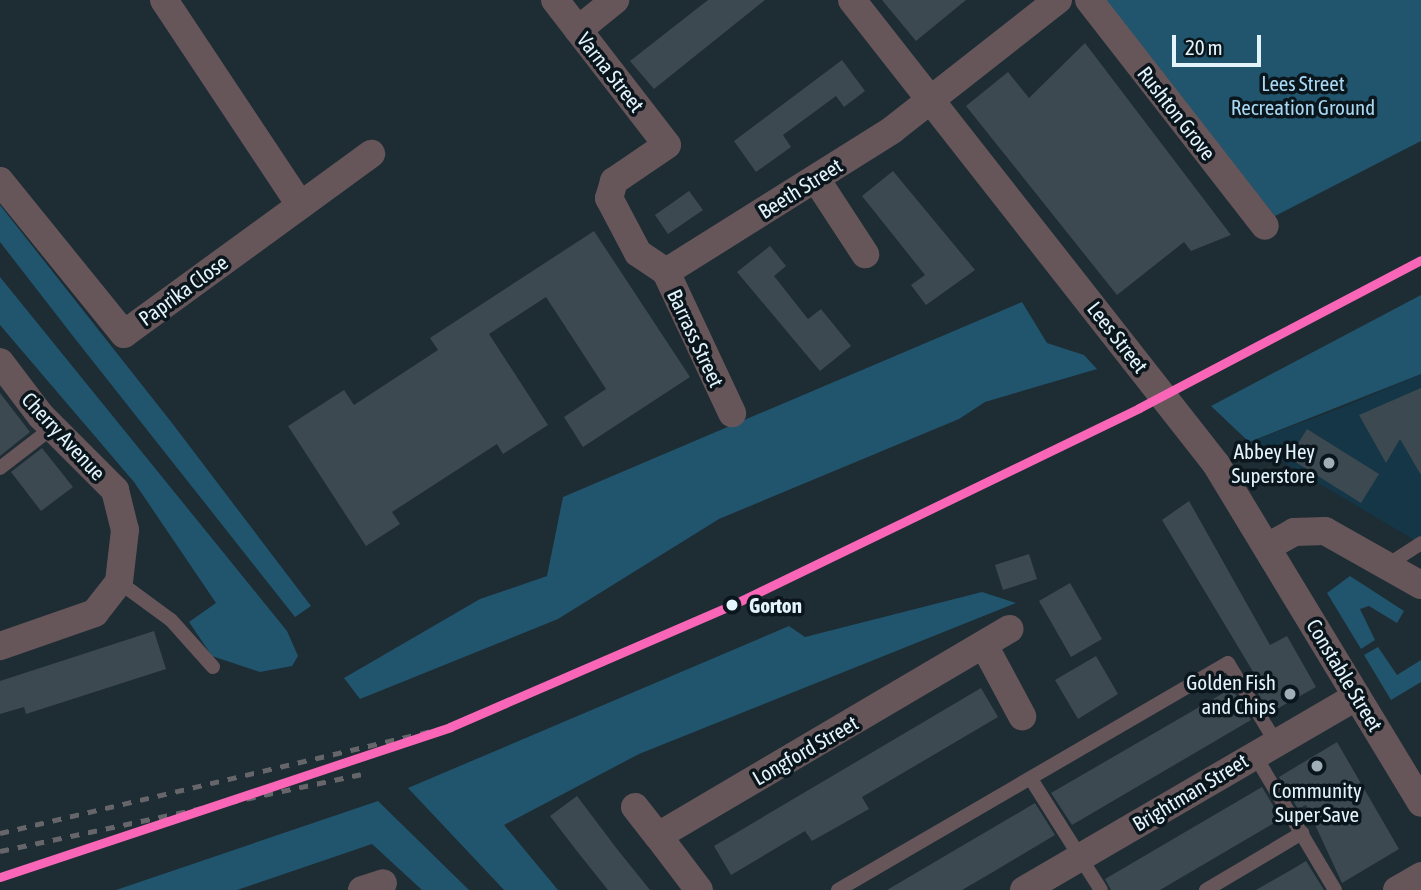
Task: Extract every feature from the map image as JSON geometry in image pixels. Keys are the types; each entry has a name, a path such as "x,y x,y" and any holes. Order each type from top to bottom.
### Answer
{"street":[{"path":"164,0 300,205"},
{"name":"Varna Street","path":"555,0 667,145"},
{"path":"578,30 615,0"},
{"name":"Lees Street","path":"852,0 1216,464 1269,546"},
{"name":"Beeth Street","path":"666,272 816,179 932,100 1058,0"},
{"name":"Rushton Grove","path":"1089,0 1265,226"},
{"name":"Barrass Street","path":"667,145 614,181 609,198 638,253 666,272 732,413"},
{"name":"Paprika Close","path":"0,181 124,334 371,155"},
{"path":"816,179 865,254"},
{"name":"Cherry Avenue","path":"0,362 52,428 115,490 125,530 119,582"},
{"path":"1269,546 1310,528 1389,564 1421,585"},
{"name":"Constable Street","path":"1269,546 1421,803"},
{"path":"0,646 95,613 119,582"},
{"name":"Longford Street","path":"658,836 1010,629"},
{"path":"984,645 1022,716"},
{"name":"Brightman Street","path":"1024,890 1264,747 1357,695"},
{"path":"635,807 699,890"},
{"path":"1397,890 1421,876"}],"lane":[{"path":"0,468 52,428"},
{"path":"1389,564 1421,543"},
{"path":"119,582 171,620 213,667"},
{"path":"838,890 1228,663 1302,833 1335,890"},
{"path":"1031,779 1101,890"},
{"path":"1206,890 1302,833"}],"shaded area":[{"path":"1421,374 1421,544 1249,442 1341,408"}],"green space":[{"name":"Lees Street Recreation Ground","path":"1100,0 1421,0 1421,141 1275,216"},
{"path":"0,205 172,423 311,606 295,617 76,340 0,242"},
{"path":"0,277 287,631 298,656 292,666 260,672 212,656 189,622 216,603 134,482 0,325"},
{"path":"1421,295 1421,374 1249,442 1211,406"},
{"path":"1022,302 1047,343 1084,355 1097,369 985,402 959,419 719,519 558,619 360,699 344,678 480,599 547,576 563,497"},
{"path":"1350,576 1404,611 1397,623 1369,606 1360,609 1375,640 1361,649 1327,593"},
{"path":"982,592 1016,603 639,754 504,825 558,890 504,890 408,788 789,626 805,637"},
{"path":"1378,647 1397,675 1421,660 1421,682 1391,700 1364,655"},
{"path":"378,801 469,890 422,890 372,844 237,890 116,890"}],"building":[{"path":"708,0 765,0 654,89 630,61"},
{"path":"882,0 966,0 916,41"},
{"path":"1085,43 1231,235 1191,251 1184,242 1117,295 966,106 1008,72 1029,98"},
{"path":"842,60 865,91 844,107 836,96 783,135 791,147 756,172 734,141"},
{"path":"893,171 975,270 926,305 911,285 925,275 862,196"},
{"path":"689,191 703,210 668,234 655,215"},
{"path":"594,231 690,377 583,447 564,417 606,389 546,297 489,334 548,425 503,454 497,444 392,512 400,524 366,546 288,426 344,390 354,405 438,350 430,338"},
{"path":"770,246 786,266 774,276 808,319 821,309 851,346 820,371 737,272"},
{"path":"1421,388 1421,475 1400,439 1386,463 1359,415"},
{"path":"0,393 30,432 0,456"},
{"name":"Abbey Hey Superstore","path":"1307,429 1379,474 1361,503 1289,458"},
{"path":"42,448 73,487 41,511 11,472"},
{"path":"1189,501 1270,645 1287,636 1316,687 1275,710 1268,710 1249,678 1255,675 1162,520"},
{"path":"1029,554 1037,579 1003,590 995,565"},
{"path":"1070,583 1102,639 1071,657 1039,601"},
{"path":"154,631 166,669 26,714 24,707 0,714 0,681"},
{"path":"1096,656 1118,694 1078,719 1055,680"},
{"path":"981,688 998,717 862,797 869,809 812,841 805,831 731,875 714,846"},
{"path":"1232,688 1251,720 1072,825 1051,793"},
{"path":"1337,742 1399,849 1342,883 1306,805 1298,809 1279,777"},
{"path":"1262,787 1281,819 1160,890 1111,890 1105,879"},
{"path":"577,796 650,890 608,890 576,850 550,816"},
{"path":"1035,803 1055,835 993,872 962,890 887,890"},
{"path":"1306,861 1324,890 1256,890 1291,870"}],"railway":[{"path":"0,833 450,727"},
{"path":"0,851 361,774"}],"transit line":[{"path":"0,877 450,727 732,605 1139,408 1421,260"}],"place":[{"name":"Abbey Hey Superstore","path":"1329,463"},
{"name":"Gorton","path":"732,605"},
{"name":"Golden Fish and Chips","path":"1290,694"},
{"name":"Community Super Save","path":"1317,766"}]}
